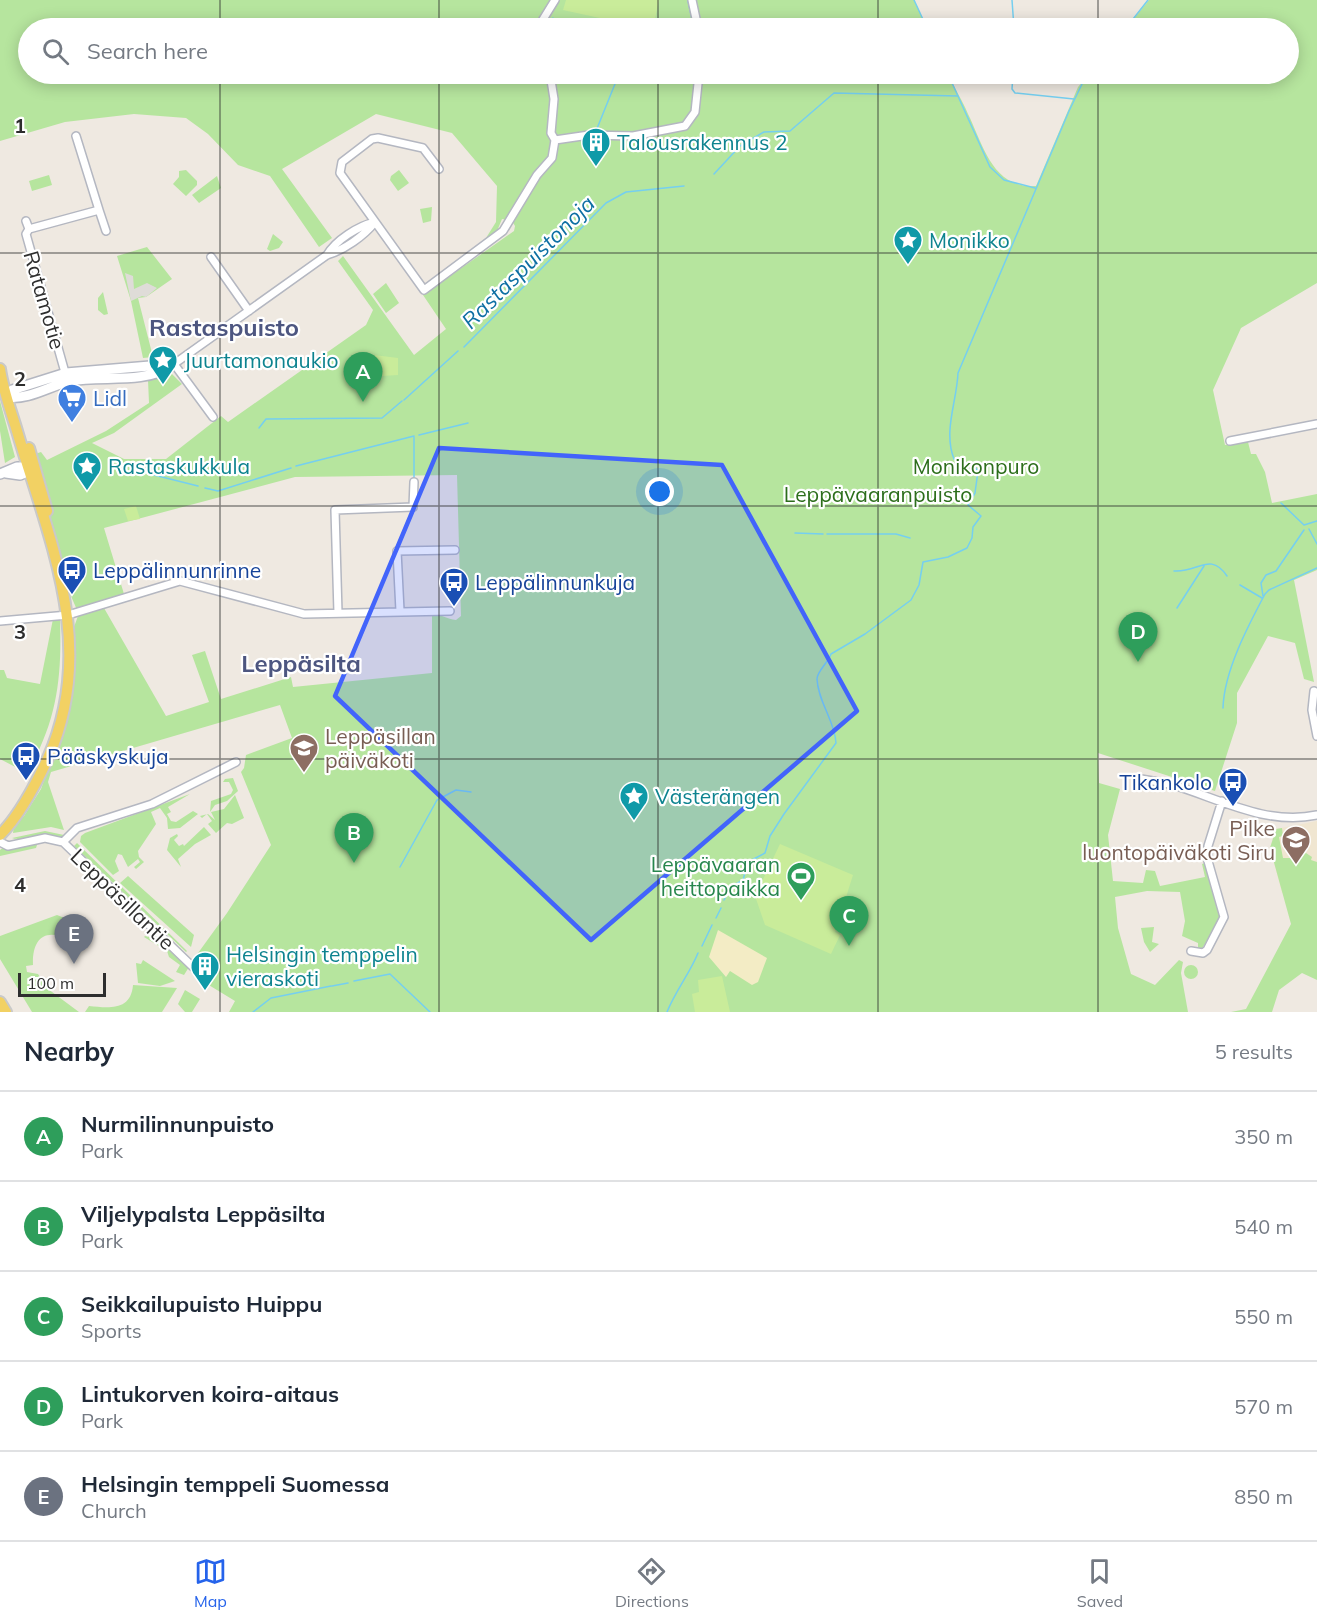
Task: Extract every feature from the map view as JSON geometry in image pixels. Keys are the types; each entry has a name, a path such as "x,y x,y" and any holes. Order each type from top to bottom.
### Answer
{"main road":[{"path":"0,360 31,469 46,503 49,529 68,615 70,672 66,702 51,750 24,800 0,835"},
{"path":"0,369 11,395"},
{"path":"0,825 24,800"},
{"path":"0,1004 6,1012"}],"street":[{"path":"544,18 555,0"},
{"path":"692,0 696,18"},
{"path":"440,169 423,148 374,138 342,162 340,172 424,290 499,236 537,175 552,158 555,140 551,133 554,99 552,84"},
{"path":"555,140 589,135 633,136 685,126 695,112 698,84"},
{"path":"76,136 106,231"},
{"path":"29,229 99,210"},
{"name":"Ratamotie","path":"27,221 29,229 26,234 66,378"},
{"path":"11,395 66,378 159,374 327,255 332,247 365,224 375,222"},
{"path":"211,257 249,311"},
{"path":"174,364 213,417"},
{"path":"1230,441 1317,424"},
{"path":"1251,437 1253,446"},
{"path":"3,474 12,468 31,469"},
{"path":"339,613 335,510 413,507 414,482"},
{"path":"400,611 397,551 454,550"},
{"path":"0,621 68,615 180,581 300,614 450,611"},
{"path":"1314,692 1312,710 1317,736"},
{"path":"63,842 77,828 152,804 236,762"},
{"path":"1141,779 1170,784 1278,818 1294,819 1317,815"},
{"path":"1191,951 1203,953 1207,950 1224,918 1208,861 1208,846 1222,801"},
{"path":"0,835 14,845"},
{"name":"Leppäsillantie","path":"0,842 8,846 45,838 63,842 193,967"}],"highlighted area":[{"path":"439,448 722,465 857,711 591,940 335,696"}],"shaded area":[{"path":"125,273 133,276 134,289 147,283 157,288 146,297 142,296 131,301"},
{"name":"Pilke luontopäiväkoti Siru","path":"1317,821 1317,883 1282,893 1270,848 1276,829"}],"green space":[{"name":"Leppävaaranpuisto","path":"0,0 914,0 922,18 18,18 18,84 953,84 985,151 999,172 1009,180 1021,185 1036,186 1081,84 1299,84 1299,18 1134,18 1149,0 1317,0 1317,283 1241,328 1213,390 1225,445 1248,442 1251,454 1256,454 1265,472 1272,503 1317,494 1317,570 1294,580 1314,682 1304,679 1295,643 1268,636 1237,693 1237,723 1215,791 1098,753 1099,783 1120,789 1108,835 1113,881 1143,883 1146,870 1155,871 1160,886 1205,877 1202,864 1205,863 1221,913 1219,922 1201,950 1198,949 1198,943 1182,936 1185,921 1180,892 1147,891 1115,897 1118,928 1131,974 1155,985 1179,960 1183,962 1181,973 1188,1012 229,1012 235,1001 194,976 199,966 193,960 271,845 241,772 246,755 292,738 280,705 51,772 48,782 64,830 51,827 13,833 14,826 24,816 41,789 67,717 73,687 74,627 78,616 104,608 166,716 209,702 192,655 205,651 221,699 291,677 293,687 432,673 432,614 456,620 461,616 457,475 295,477 104,528 124,594 77,610 68,589 35,454 41,452 47,460 106,431 149,403 148,380 172,374 182,384 114,433 92,443 124,459 166,459 221,416 228,422 366,325 373,310 338,261 343,256 414,355 446,329 423,295 514,231 515,226 512,221 502,219 497,231 486,238 496,222 497,186 452,133 376,114 282,169 332,238 319,247 270,176 238,165 208,134 186,118 134,114 65,122 0,141"},
{"path":"566,0 659,0 655,18 600,18 563,10"},
{"path":"186,170 197,181 197,185 186,196 173,184 179,177 179,171"},
{"path":"399,170 409,183 398,191 390,180 391,176"},
{"path":"49,175 52,185 32,191 29,181"},
{"path":"217,176 221,188 199,203 192,195"},
{"path":"432,207 431,221 423,223 420,209"},
{"path":"273,234 283,242 279,248 270,251 267,249"},
{"path":"147,247 172,279 146,297 138,298 153,357 143,358 131,301 117,256"},
{"path":"386,283 399,303 386,313 373,294"},
{"path":"103,292 108,314 104,315 98,310 98,298"},
{"path":"374,355 398,358 398,375 382,376 368,369 370,359"},
{"path":"0,401 15,457 5,463 0,431"},
{"path":"136,506 140,519 128,521 124,509"},
{"path":"53,619 60,619 60,661 56,699 45,735 27,773 0,759 0,670 4,670 7,678 40,684"},
{"path":"233,778 238,791 227,801 215,805 210,812 211,801 231,794 233,790 229,782 223,782 225,779"},
{"path":"190,794 168,807 171,812 167,814 171,821 176,822 193,811 198,814 180,828 168,829 167,818 160,808 151,812 156,824 138,851 139,857 144,862 136,869 134,867 140,862 138,859 128,867 122,855 118,854 115,861 119,871 113,875 80,842 81,836 85,833"},
{"path":"235,795 244,818 232,824 227,823 216,833 208,824 212,821 207,814 215,820 211,812 224,809"},
{"path":"204,827 211,835 195,844 178,859 181,867 167,850 170,838 177,834 174,840 179,846 183,844 184,846"},
{"path":"1282,828 1283,836 1279,837 1283,858 1295,858 1306,853 1312,857 1311,860 1317,862 1317,980 1302,973 1279,990 1272,1012 1231,1012 1246,1009 1291,924 1270,848 1276,829"},
{"path":"45,831 64,835 60,838 12,838"},
{"path":"38,842 36,848 0,856 0,850 4,847"},
{"path":"77,843 187,951 74,846"},
{"name":"Leppävaaran heittopaikka","path":"780,844 853,875 835,932 840,935 831,954 765,925 755,896"},
{"path":"128,876 194,935 191,947 120,883"},
{"path":"57,915 67,919 66,938 51,935 40,939 34,950 33,965 26,966 27,972 38,974 48,989 79,1012 32,1012 0,959 0,936"},
{"path":"1154,927 1152,942 1159,944 1150,952 1144,942 1141,928"},
{"path":"145,936 161,940 189,967 184,975 176,972 180,965 169,957 167,951"},
{"path":"143,960 175,981 160,986 138,983 136,963 141,964"},
{"path":"1191,965 1196,967 1198,972 1196,977 1191,979 1186,977 1184,972 1186,967"},
{"path":"722,976 730,1012 695,1012 692,994 699,992 698,980"},
{"path":"133,985 177,988 162,1012 85,1012 89,1006 111,1007 123,1004 128,1000"},
{"path":"185,990 200,999 192,1012 185,1012 178,1004"}],"sand":[{"path":"718,930 767,958 758,982 752,985 730,971 726,977 709,957"}],"waterway":[{"path":"914,0 922,18"},
{"path":"1012,0 1013,18"},
{"name":"Monikonpuro","path":"1134,18 1148,0"},
{"path":"688,1 692,18"},
{"path":"596,131 615,84"},
{"path":"953,84 990,167 1004,180 1035,188"},
{"path":"1012,84 1015,93 1074,99"},
{"name":"Monikonpuro","path":"724,900 731,887 743,880 748,862 765,853 770,836 784,814 836,743 833,727 820,696 817,679 831,654 865,634 911,600 919,585 923,562 948,557 967,548 972,538 973,527 981,516 968,505 975,493 978,471 973,465 954,459 950,438 958,373 1082,84"},
{"name":"Rastaspuistonoja","path":"714,174 740,146 764,132 790,131 834,93 958,96"},
{"name":"Rastaspuistonoja","path":"464,347 606,203 626,192 684,186"},
{"name":"Rastaspuistonoja","path":"404,400 458,351"},
{"name":"Rastaspuistonoja","path":"259,428 266,419 382,418 402,401"},
{"path":"419,435 468,423"},
{"path":"296,466 414,436"},
{"path":"414,437 414,477"},
{"path":"205,488 218,491 291,468"},
{"path":"131,470 145,473"},
{"path":"154,475 198,486"},
{"path":"1281,503 1304,525 1317,521"},
{"path":"1309,529 1317,544"},
{"path":"1263,596 1261,583 1266,575 1276,571 1304,530"},
{"path":"795,533 823,534"},
{"path":"827,534 896,534 910,538"},
{"path":"1174,571 1209,564 1215,565 1227,576"},
{"path":"1177,608 1204,566"},
{"path":"1223,708 1224,694 1232,664 1265,594 1317,568"},
{"path":"1240,585 1262,598"},
{"path":"400,867 437,800 456,790 471,792"},
{"name":"Monikonpuro","path":"716,918 721,908"},
{"name":"Monikonpuro","path":"702,946 712,925"},
{"name":"Monikonpuro","path":"667,1012 698,953"},
{"path":"354,981 390,974 430,1012"},
{"path":"332,986 348,983"},
{"path":"253,1012 271,998 331,986"}],"place":[{"name":"Talousrakennus 2","path":"596,168"},
{"name":"Monikko","path":"908,266"},
{"name":"Juurtamonaukio","path":"163,386"},
{"name":"Nurmilinnunpuisto","path":"363,402"},
{"name":"Lidl","path":"72,424"},
{"name":"Rastaskukkula","path":"87,492"},
{"name":"Leppälinnunrinne","path":"72,596"},
{"name":"Leppälinnunkuja","path":"454,608"},
{"name":"Lintukorven koira-aitaus","path":"1138,662"},
{"name":"Leppäsillan päiväkoti","path":"304,774"},
{"name":"Pääskyskuja","path":"26,782"},
{"name":"Tikankolo","path":"1233,808"},
{"name":"Västerängen","path":"634,822"},
{"name":"Viljelypalsta Leppäsilta","path":"354,863"},
{"name":"Pilke luontopäiväkoti Siru","path":"1296,866"},
{"name":"Leppävaaran heittopaikka","path":"801,902"},
{"name":"Seikkailupuisto Huippu","path":"849,946"},
{"name":"Helsingin temppeli Suomessa","path":"74,964"},
{"name":"Helsingin temppelin vieraskoti","path":"205,992"}],"district":[{"name":"Rastaspuisto","path":"224,327"},
{"name":"Leppäsilta","path":"301,663"}]}
